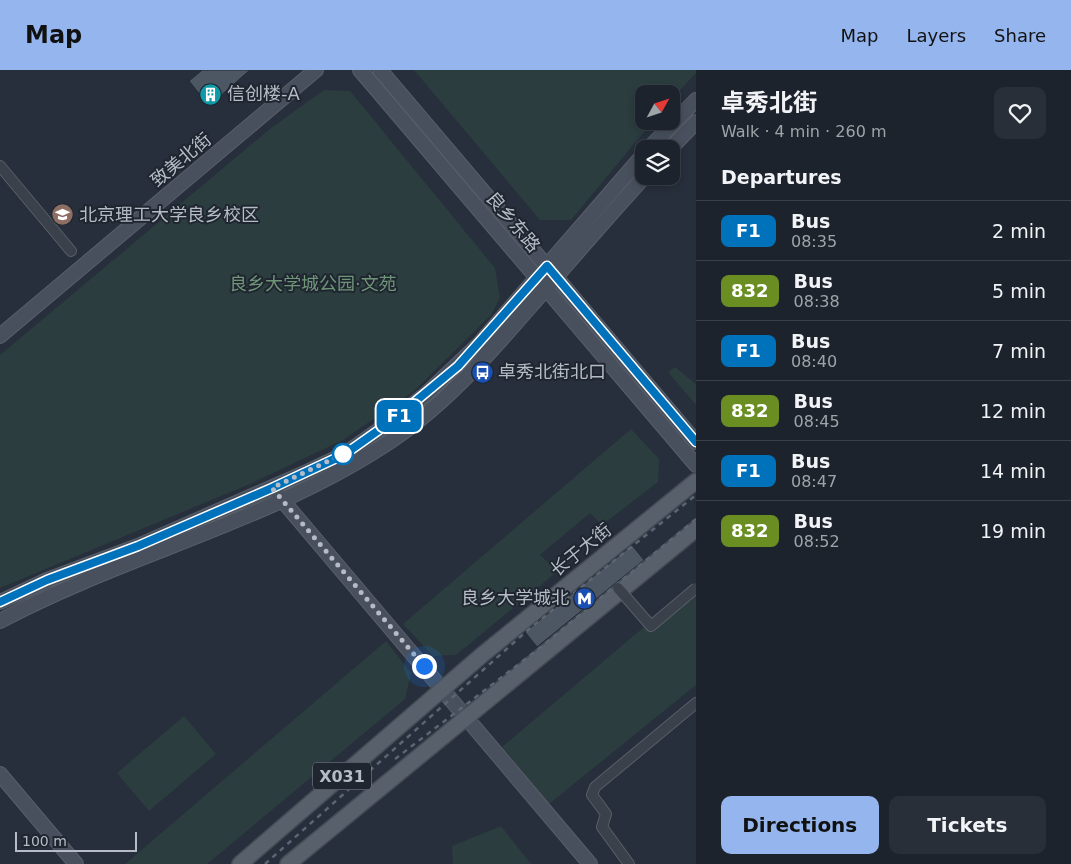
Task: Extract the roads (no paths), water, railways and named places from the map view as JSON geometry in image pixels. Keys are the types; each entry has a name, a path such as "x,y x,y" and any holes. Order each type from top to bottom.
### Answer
{"main road":[{"name":"致美北街","path":"0,336 316,70"},
{"name":"良乡东路","path":"360,70 696,465"},
{"name":"良乡东路","path":"380,70 696,442"},
{"path":"657,140 696,100"},
{"path":"679,140 696,122"},
{"path":"0,622 108,572 282,500 351,466 384,446 416,422 470,374 541,285 547,266 635,164"},
{"path":"0,602 47,580 138,546 345,454 406,410 458,366 541,285 556,277 637,185"},
{"name":"长于大街","path":"240,864 443,688 696,481"},
{"path":"272,488 590,864"},
{"name":"X031","path":"288,864 696,529"},
{"path":"0,774 76,864"}],"street":[{"path":"0,166 72,251"},
{"path":"618,588 650,626 696,588"},
{"path":"629,864 602,828 606,814 592,794 595,787 696,703"}],"railway":[{"path":"265,864 528,630 696,495"},
{"path":"395,759 541,647 696,519"}],"place":[{"name":"信创楼-A","path":"211,94"},
{"name":"北京理工大学良乡校区","path":"63,215"},
{"name":"卓秀北街北口","path":"482,372"},
{"name":"良乡大学城北","path":"585,598"}],"park label":[{"name":"良乡大学城公园·文苑","path":"313,284"}]}
